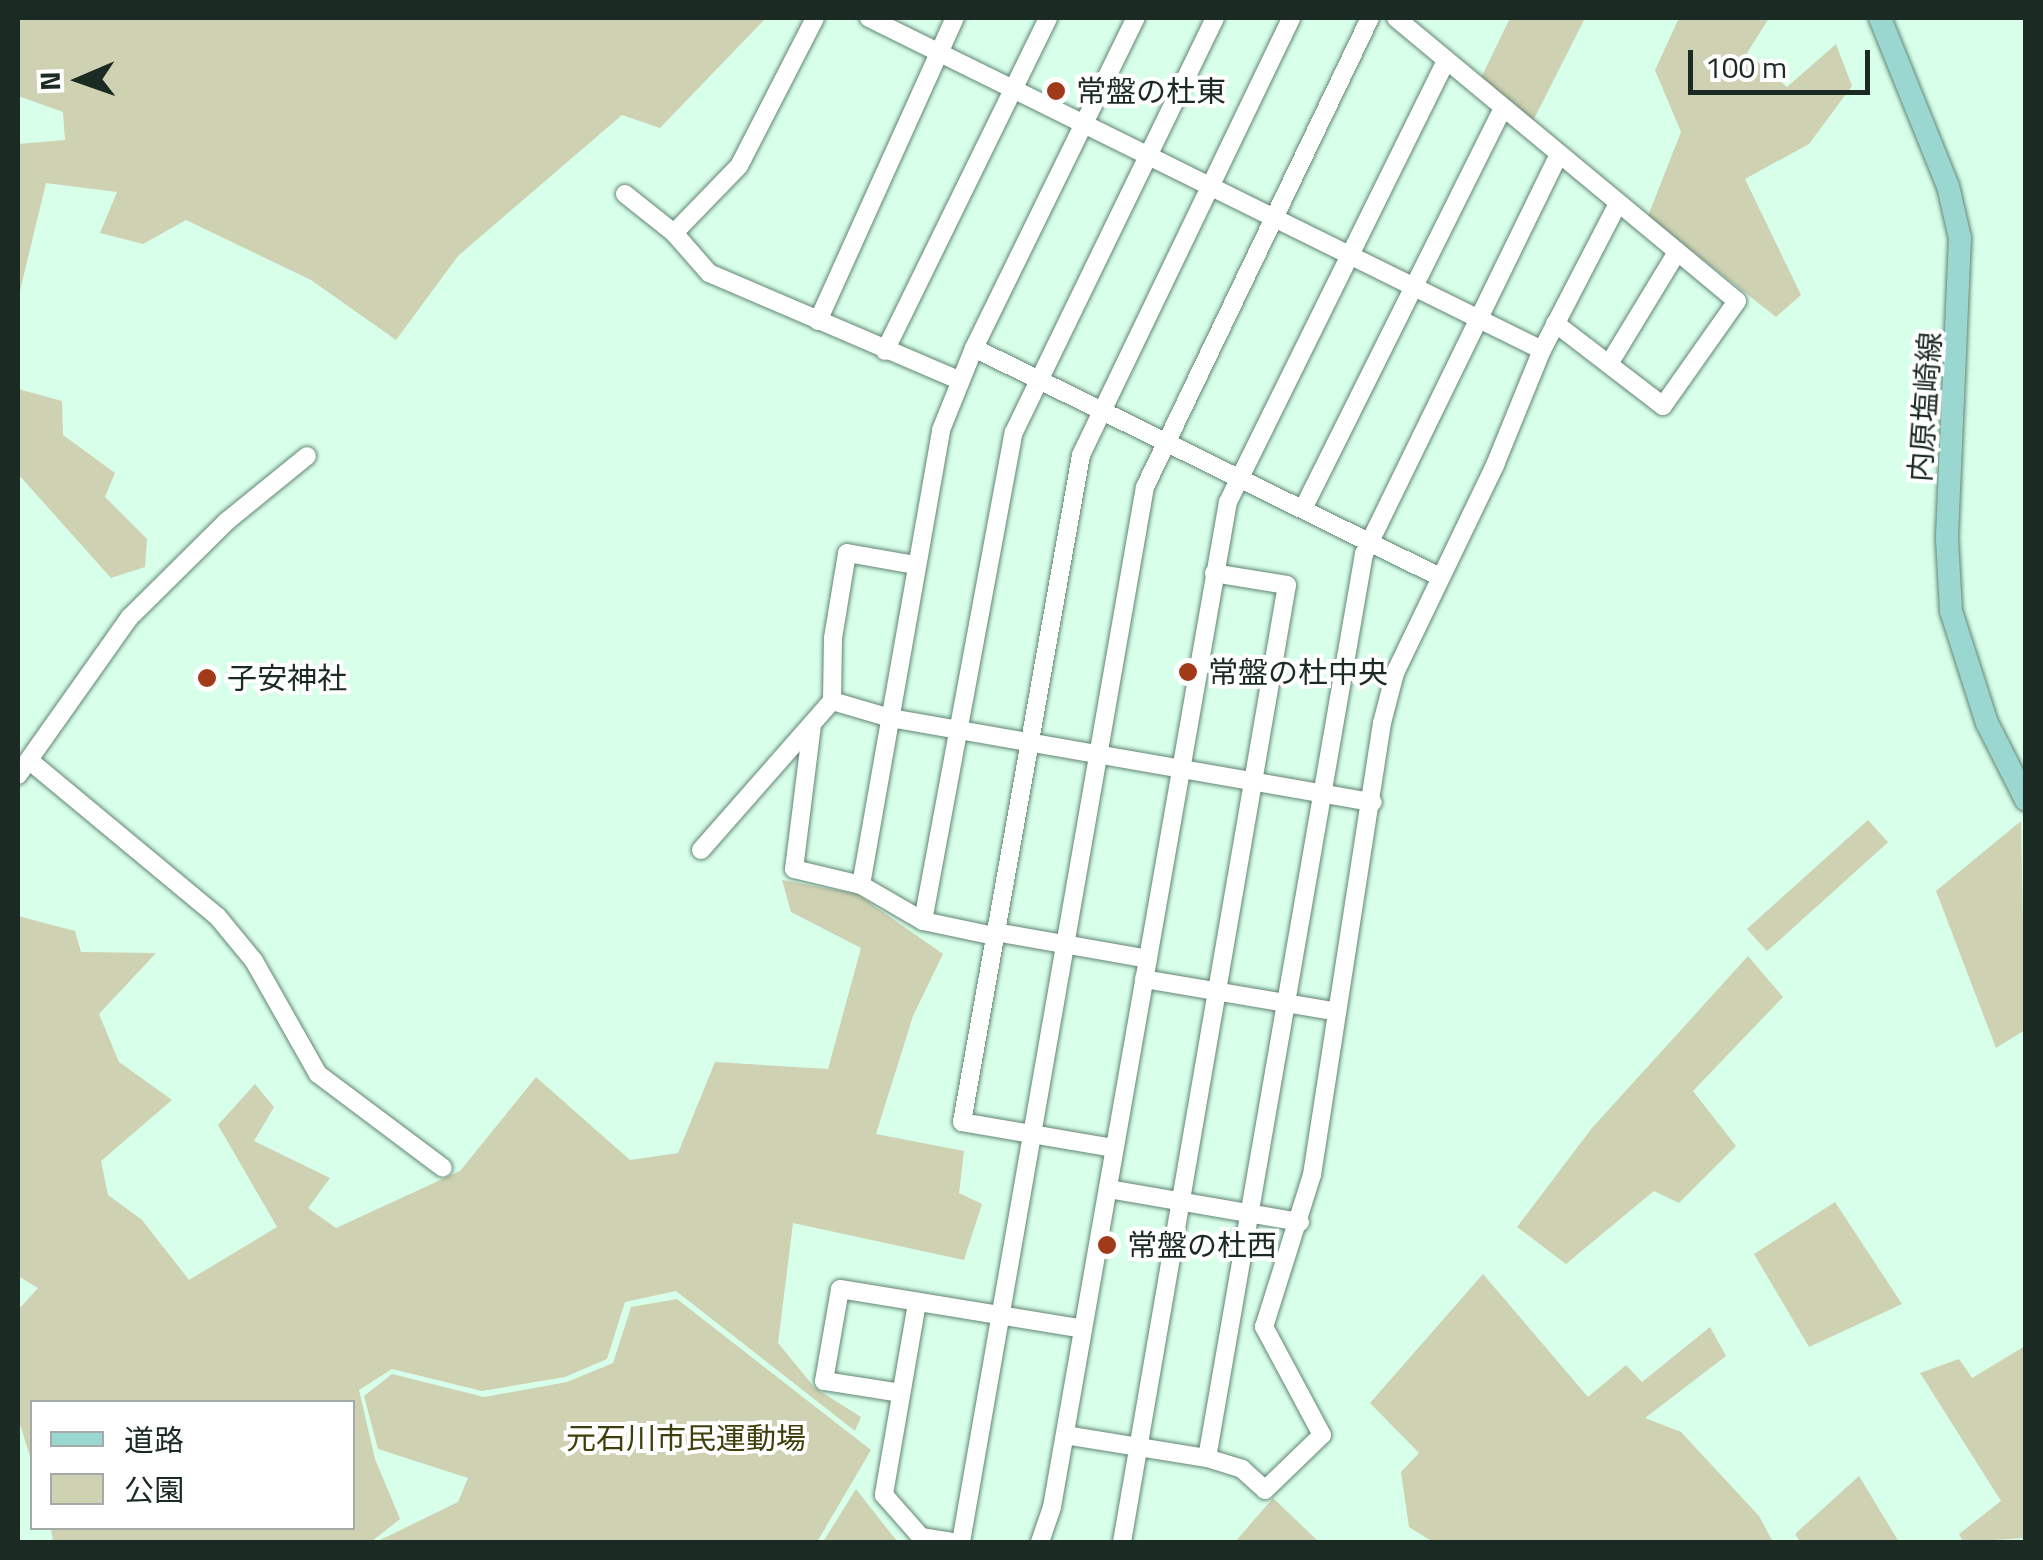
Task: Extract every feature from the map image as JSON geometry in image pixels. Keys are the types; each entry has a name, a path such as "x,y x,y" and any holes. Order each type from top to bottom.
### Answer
{"main road":[{"name":"内原塩崎線","path":"1880,18 1948,186 1960,238 1947,578 1974,690 2026,800"}],"street":[{"path":"674,234 739,166 814,18"},
{"path":"870,18 1418,284 1542,350"},
{"path":"818,321 954,18"},
{"path":"885,351 1048,18"},
{"path":"861,885 941,430 958,380 1136,18"},
{"path":"923,921 1001,484 1037,378 1215,18"},
{"path":"1114,1148 962,1122 1073,486 1100,410 1291,18"},
{"path":"961,1542 1141,506 1163,440 1277,216 1370,18"},
{"path":"1396,18 1616,207 1736,301 1663,406 1555,323"},
{"path":"1040,1542 1065,1434 1214,573 1238,477 1446,61"},
{"path":"1304,509 1502,109"},
{"path":"1207,1458 1370,542 1558,157"},
{"path":"625,194 674,234 709,274 958,380"},
{"path":"1065,1434 1207,1458 1242,1469 1264,1490 1322,1435 1264,1328 1300,1222 1395,674 1542,350 1616,207"},
{"path":"1609,364 1676,254"},
{"path":"974,348 1440,577"},
{"path":"307,456 227,521 130,617 24,768 217,916 254,962 318,1074 443,1168"},
{"path":"702,850 832,701 833,638 847,553 916,565"},
{"path":"1122,1542 1286,585 1214,573"},
{"path":"832,701 890,718 1372,802"},
{"path":"812,725 794,869 861,885 923,921 1148,958"},
{"path":"1144,979 1334,1011"},
{"path":"1108,1188 1300,1222"},
{"path":"901,1393 824,1381 840,1289 1083,1329"},
{"path":"917,1303 884,1496 921,1538 951,1542"}],"green space":[{"path":"18,18 766,18 660,128 622,115 458,256 396,340 311,280 186,220 143,244 100,233 117,192 46,183 18,299 18,144 65,140 63,112 18,96"},
{"path":"1510,18 1585,18 1533,121 1479,82"},
{"path":"1679,18 1769,18 1747,53 1787,87 1836,44 1852,86 1809,144 1745,179 1801,295 1776,317 1648,216 1681,132 1655,70"},
{"path":"18,389 62,401 63,435 115,473 105,497 147,539 145,567 111,578 18,474"},
{"path":"1868,820 1888,842 1767,951 1747,929"},
{"path":"2021,821 2025,1030 1996,1048 1936,891"},
{"path":"782,880 857,894 943,954 913,1016 876,1134 964,1151 959,1193 982,1204 964,1260 793,1223 778,1343 815,1388 861,1417 855,1431 676,1291 625,1302 607,1359 565,1377 482,1391 392,1369 359,1390 375,1459 400,1519 371,1542 53,1542 51,1530 355,1530 355,1400 30,1400 30,1457 18,1418 18,1310 38,1288 18,1276 18,916 75,931 81,952 156,953 99,1014 119,1062 172,1100 101,1161 108,1195 142,1220 189,1280 277,1227 218,1125 255,1084 274,1107 254,1141 330,1178 308,1208 336,1228 460,1171 536,1077 630,1160 678,1153 715,1062 828,1069 861,948 791,912"},
{"path":"1748,956 1783,997 1693,1091 1736,1146 1679,1203 1654,1191 1566,1264 1517,1227 1592,1128"},
{"path":"1835,1202 1902,1304 1809,1347 1754,1254"},
{"path":"1483,1274 1588,1397 1626,1365 1642,1382 1710,1327 1726,1356 1645,1418 1681,1432 1759,1516 1773,1542 1433,1542 1409,1527 1401,1472 1419,1453 1370,1403"},
{"name":"元石川市民運動場","path":"677,1299 871,1450 817,1542 376,1542 458,1502 468,1478 378,1449 364,1396 392,1374 484,1397 567,1382 613,1363 631,1307"},
{"path":"2025,1346 2025,1538 1963,1542 1959,1534 2001,1501 1920,1373 1959,1359 1972,1378"},
{"path":"1859,1476 1899,1542 1800,1542 1795,1534"},
{"path":"856,1489 888,1530 898,1542 823,1542"},
{"path":"1273,1498 1319,1542 1235,1542"}],"place":[{"name":"常盤の杜東","path":"1056,91"},
{"name":"常盤の杜中央","path":"1188,672"},
{"name":"子安神社","path":"207,678"},
{"name":"常盤の杜西","path":"1107,1245"}]}
